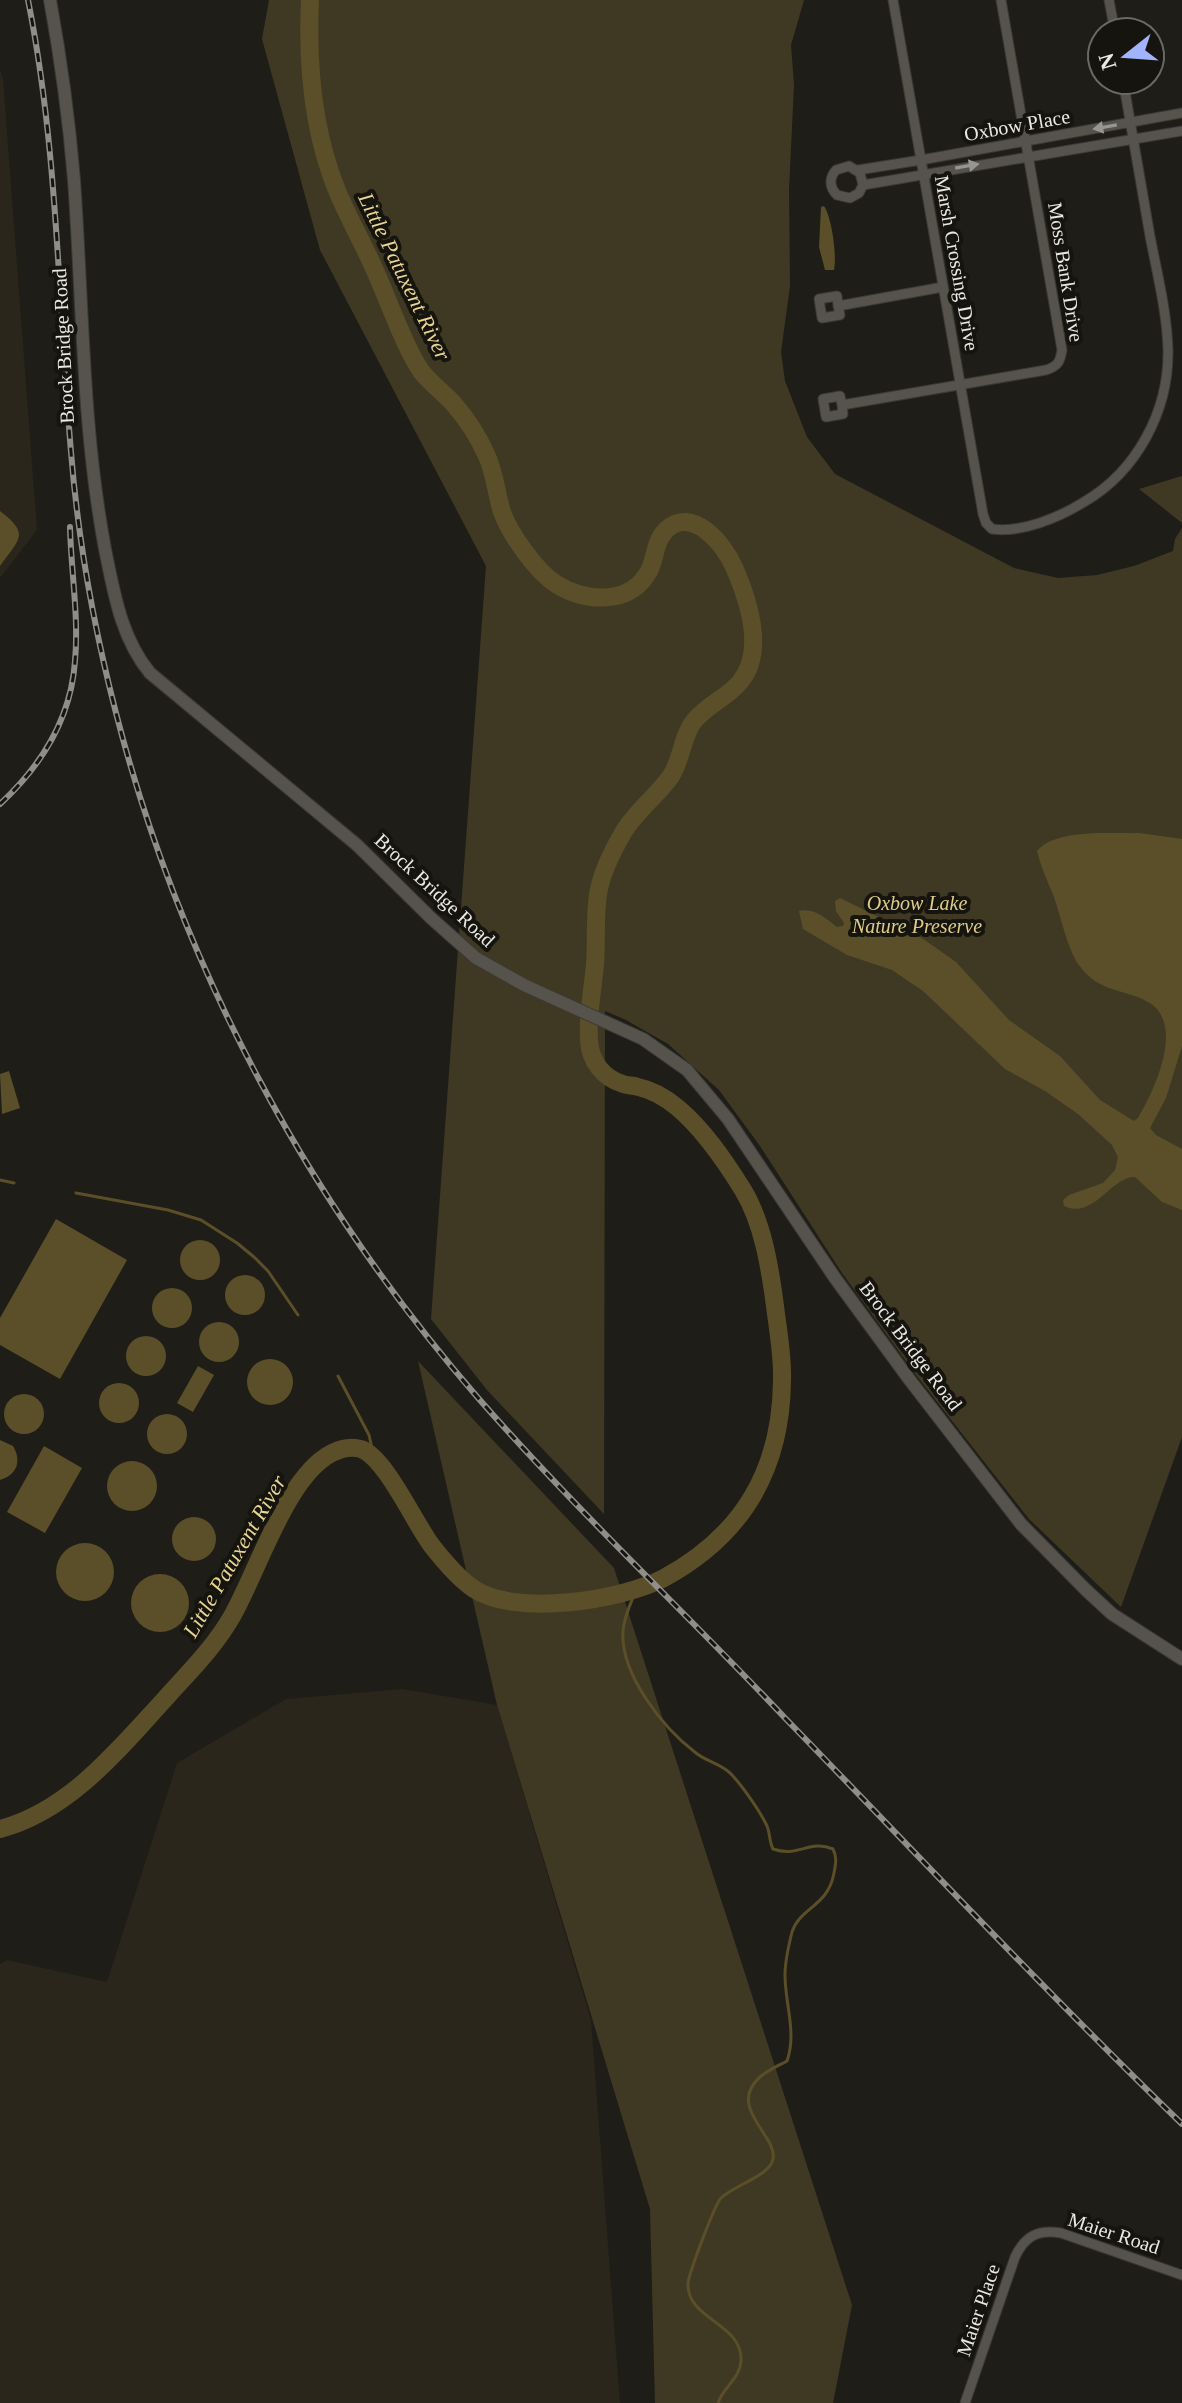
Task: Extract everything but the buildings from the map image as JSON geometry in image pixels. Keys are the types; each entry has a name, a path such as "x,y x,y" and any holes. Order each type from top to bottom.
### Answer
{"street":[{"name":"Brock Bridge Road","path":"50,0 70,127 86,411 95,494 119,611 137,658 167,689 357,845 456,942 497,971 643,1039 687,1070 728,1119 873,1330 1021,1524 1112,1614 1182,1659"},
{"name":"Marsh Crossing Drive","path":"893,0 983,514 992,529 1010,529 1041,522 1095,496 1129,464 1153,423 1162,399 1167,376 1165,322 1133,138"},
{"path":"1001,0 1029,156"},
{"path":"1126,96 1133,138"},
{"name":"Oxbow Place","path":"1182,113 921,160 858,170 849,166 836,170 831,178 831,187 837,195 846,198 855,196 863,185 1182,131"},
{"name":"Moss Bank Drive","path":"842,405 1056,367 1062,350 1029,156"},
{"path":"858,170 863,185"},
{"path":"838,306 943,287"},
{"name":"Maier Road","path":"1034,2234 1061,2233 1182,2275"},
{"name":"Maier Place","path":"965,2403 1015,2257 1026,2239 1034,2234"}],"shaded area":[{"path":"0,70 37,530 0,578"},
{"path":"824,206 833,237 834,270 825,270 819,247 821,207"},
{"path":"0,511 15,525 19,537 0,566"},
{"path":"1139,833 1182,839 1182,1046 1166,1098 1150,1128 1156,1135 1182,1149 1182,1210 1162,1202 1135,1177 1126,1179 1093,1203 1075,1209 1064,1206 1063,1200 1103,1183 1115,1170 1118,1157 1112,1145 1078,1114 1005,1069 923,991 892,970 847,955 803,929 799,911 814,912 837,927 843,926 836,911 835,901 840,898 922,938 956,962 1009,1020 1060,1056 1100,1100 1134,1121 1151,1093 1162,1061 1166,1030 1162,1017 1147,1001 1092,979 1078,963 1069,946 1037,851 1070,835"},
{"path":"9,1071 20,1108 2,1114 0,1074"},
{"path":"56,1219 127,1260 60,1379 0,1345 0,1318"},
{"path":"200,1240 214,1246 220,1260 214,1274 200,1280 186,1274 180,1260 186,1246"},
{"path":"245,1275 259,1281 265,1295 259,1309 245,1315 231,1309 225,1295 231,1281"},
{"path":"172,1288 186,1294 192,1308 186,1322 172,1328 158,1322 152,1308 158,1294"},
{"path":"219,1322 233,1328 239,1342 233,1356 219,1362 205,1356 199,1342 205,1328"},
{"path":"146,1336 160,1342 166,1356 160,1370 146,1376 132,1370 126,1356 132,1342"},
{"path":"270,1359 286,1366 293,1382 286,1398 270,1405 254,1398 247,1382 254,1366"},
{"path":"198,1366 214,1375 193,1412 177,1403"},
{"path":"119,1383 133,1389 139,1403 133,1417 119,1423 105,1417 99,1403 105,1389"},
{"path":"24,1394 38,1400 44,1414 38,1428 24,1434 10,1428 4,1414 10,1400"},
{"path":"167,1414 181,1420 187,1434 181,1448 167,1454 153,1448 147,1434 153,1420"},
{"path":"0,1440 13,1446 17,1462 14,1471 0,1480"},
{"path":"44,1446 82,1468 45,1533 7,1512"},
{"path":"132,1461 149,1469 157,1486 149,1503 132,1511 115,1503 107,1486 115,1469"},
{"path":"194,1517 209,1524 216,1539 209,1554 194,1561 179,1554 172,1539 179,1524"},
{"path":"85,1543 96,1545 105,1552 112,1561 112,1583 105,1592 96,1599 85,1601 74,1599 65,1592 58,1583 56,1572 58,1561 65,1552 74,1545"},
{"path":"160,1574 171,1576 180,1583 187,1592 187,1614 180,1623 171,1630 160,1632 149,1630 140,1623 133,1614 131,1603 133,1592 140,1583 149,1576"},
{"path":"402,1689 497,1705 591,2020 620,2403 0,2403 0,1964 7,1960 107,1982 177,1763 286,1699"}],"green space":[{"name":"Oxbow Lake Nature Preserve","path":"269,0 804,0 791,45 794,85 789,190 790,286 781,352 785,381 807,437 835,474 1014,568 1058,578 1097,575 1134,566 1173,551 1175,539 1182,528 1182,1437 1121,1607 1029,1519 916,1375 842,1273 760,1146 719,1090 668,1044 605,1011 604,1514 487,1390 431,1319 486,566 320,250 262,39"},
{"path":"1182,476 1182,523 1139,489"},
{"path":"418,1361 614,1568 852,2305 833,2403 655,2403 650,2209 497,1705"}],"waterway":[{"name":"Little Patuxent River","path":"0,1829 48,1808 91,1776 199,1661 231,1618 300,1482 332,1453 354,1448 371,1455 390,1478 432,1546 474,1589 516,1602 569,1602 596,1599 646,1586 692,1561 716,1542 752,1497 765,1471 780,1413 782,1362 773,1291 765,1246 750,1203 714,1146 678,1108 654,1092 623,1084 604,1073 592,1055 589,1031 597,907 603,875 628,825 671,776 694,721 735,687 748,669 753,640 749,609 734,567 723,548 706,530 686,522 676,523 666,530 659,540 649,571 641,582 619,595 593,597 568,590 548,578 524,551 502,512 483,447 458,409 415,361 329,170 314,98 310,0"},
{"path":"0,1180 14,1183"},
{"path":"76,1193 168,1210 201,1220 254,1257 268,1271 298,1315"},
{"path":"338,1376 369,1435 374,1457"},
{"path":"636,1590 625,1620 624,1648 628,1665 646,1699 683,1742 705,1759 724,1768 736,1780 764,1820 773,1849 790,1851 825,1846 833,1849 836,1857 831,1884 826,1893 801,1917 792,1932 785,1975 791,2029 787,2061 760,2077 751,2088 748,2099 750,2110 772,2150 773,2159 759,2175 721,2198 689,2278 690,2296 696,2306 725,2329 739,2348 740,2367 718,2403"}],"railway":[{"path":"28,0 46,112 74,485 101,649 143,807 176,899 214,989 258,1077 306,1162 359,1244 417,1323 479,1399 592,1520 1031,1973 1182,2124"},
{"path":"0,804 41,757 67,702 76,644 70,527"}]}
